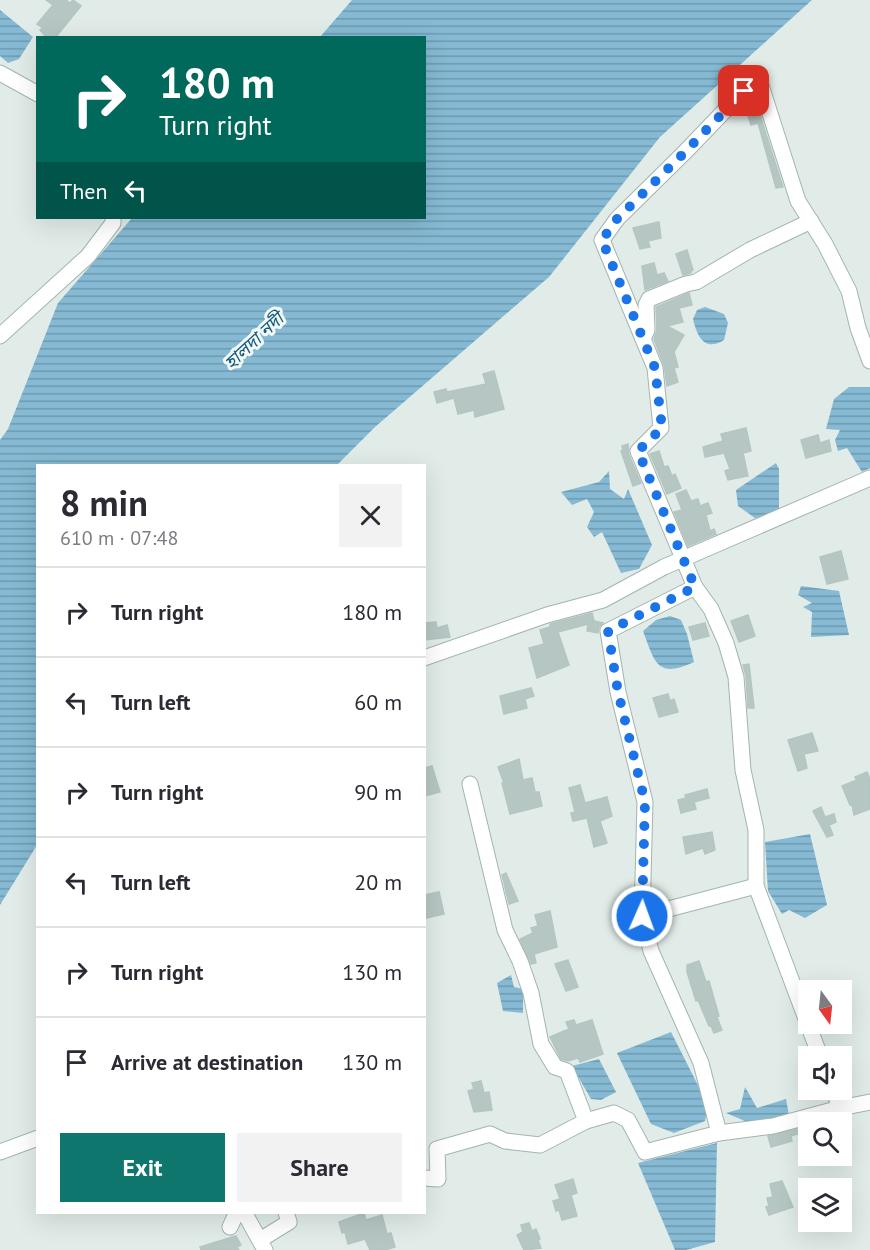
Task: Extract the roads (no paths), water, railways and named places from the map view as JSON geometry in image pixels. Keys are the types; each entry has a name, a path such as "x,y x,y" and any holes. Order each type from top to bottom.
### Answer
{"street":[{"path":"0,73 36,93"},
{"path":"816,1046 756,886 756,830 742,770 736,677 726,643 711,609 695,587 638,451 662,428 655,368 602,240 617,219 758,76 798,201 825,244 849,291 858,328 870,361"},
{"path":"0,336 88,256 113,223 113,219"},
{"path":"642,339 647,330 646,305 649,299 696,282 750,250 811,221"},
{"path":"426,657 547,615 603,600 664,567 870,478"},
{"path":"695,587 608,631 618,692 645,802 642,916 651,951 701,1063 719,1133"},
{"path":"470,783 505,930 520,961 531,993 541,1044 555,1067 567,1071 586,1121"},
{"path":"642,916 756,886"},
{"path":"837,1100 840,1108"},
{"path":"426,1178 438,1179 437,1149 490,1134 505,1141 540,1145 586,1121 614,1113 628,1120 645,1152 719,1133 773,1126 870,1102"},
{"path":"0,1152 36,1139"},
{"path":"230,1227 236,1214"},
{"path":"245,1214 262,1245 289,1222 287,1214"}],"water":[{"name":"হালদা নদী","path":"352,0 812,0 660,137 549,277 375,427 338,464 36,464 36,847 0,905 0,440 8,429 58,303 131,219 426,219 426,36 321,36"},
{"path":"0,10 33,37 19,59 8,63 0,56"},
{"path":"705,307 724,314 728,323 724,340 712,344 703,341 700,337 693,319 697,310"},
{"path":"849,387 870,387 870,468 862,472 847,448 838,451 835,440 840,430 826,429 834,399"},
{"path":"776,463 779,469 779,513 755,518 738,506 736,490"},
{"path":"609,471 610,489 624,499 628,489 652,545 639,569 621,573 602,532 594,537 587,527 594,512 587,499 572,505 561,492 599,482"},
{"path":"801,586 839,591 849,635 811,637 812,612 803,607 812,603 798,595"},
{"path":"670,616 681,620 694,662 672,669 659,665 643,631 656,620"},
{"path":"810,834 827,905 805,918 789,910 782,914 768,891 765,842"},
{"path":"511,975 514,987 523,989 523,1013 503,1011 497,983"},
{"path":"671,1032 708,1105 705,1121 674,1133 651,1124 617,1053"},
{"path":"599,1059 616,1092 601,1100 591,1099 572,1066"},
{"path":"745,1087 757,1108 786,1099 789,1115 752,1124 726,1113 740,1109"},
{"path":"717,1143 715,1242 686,1250 675,1250 638,1163"}]}
